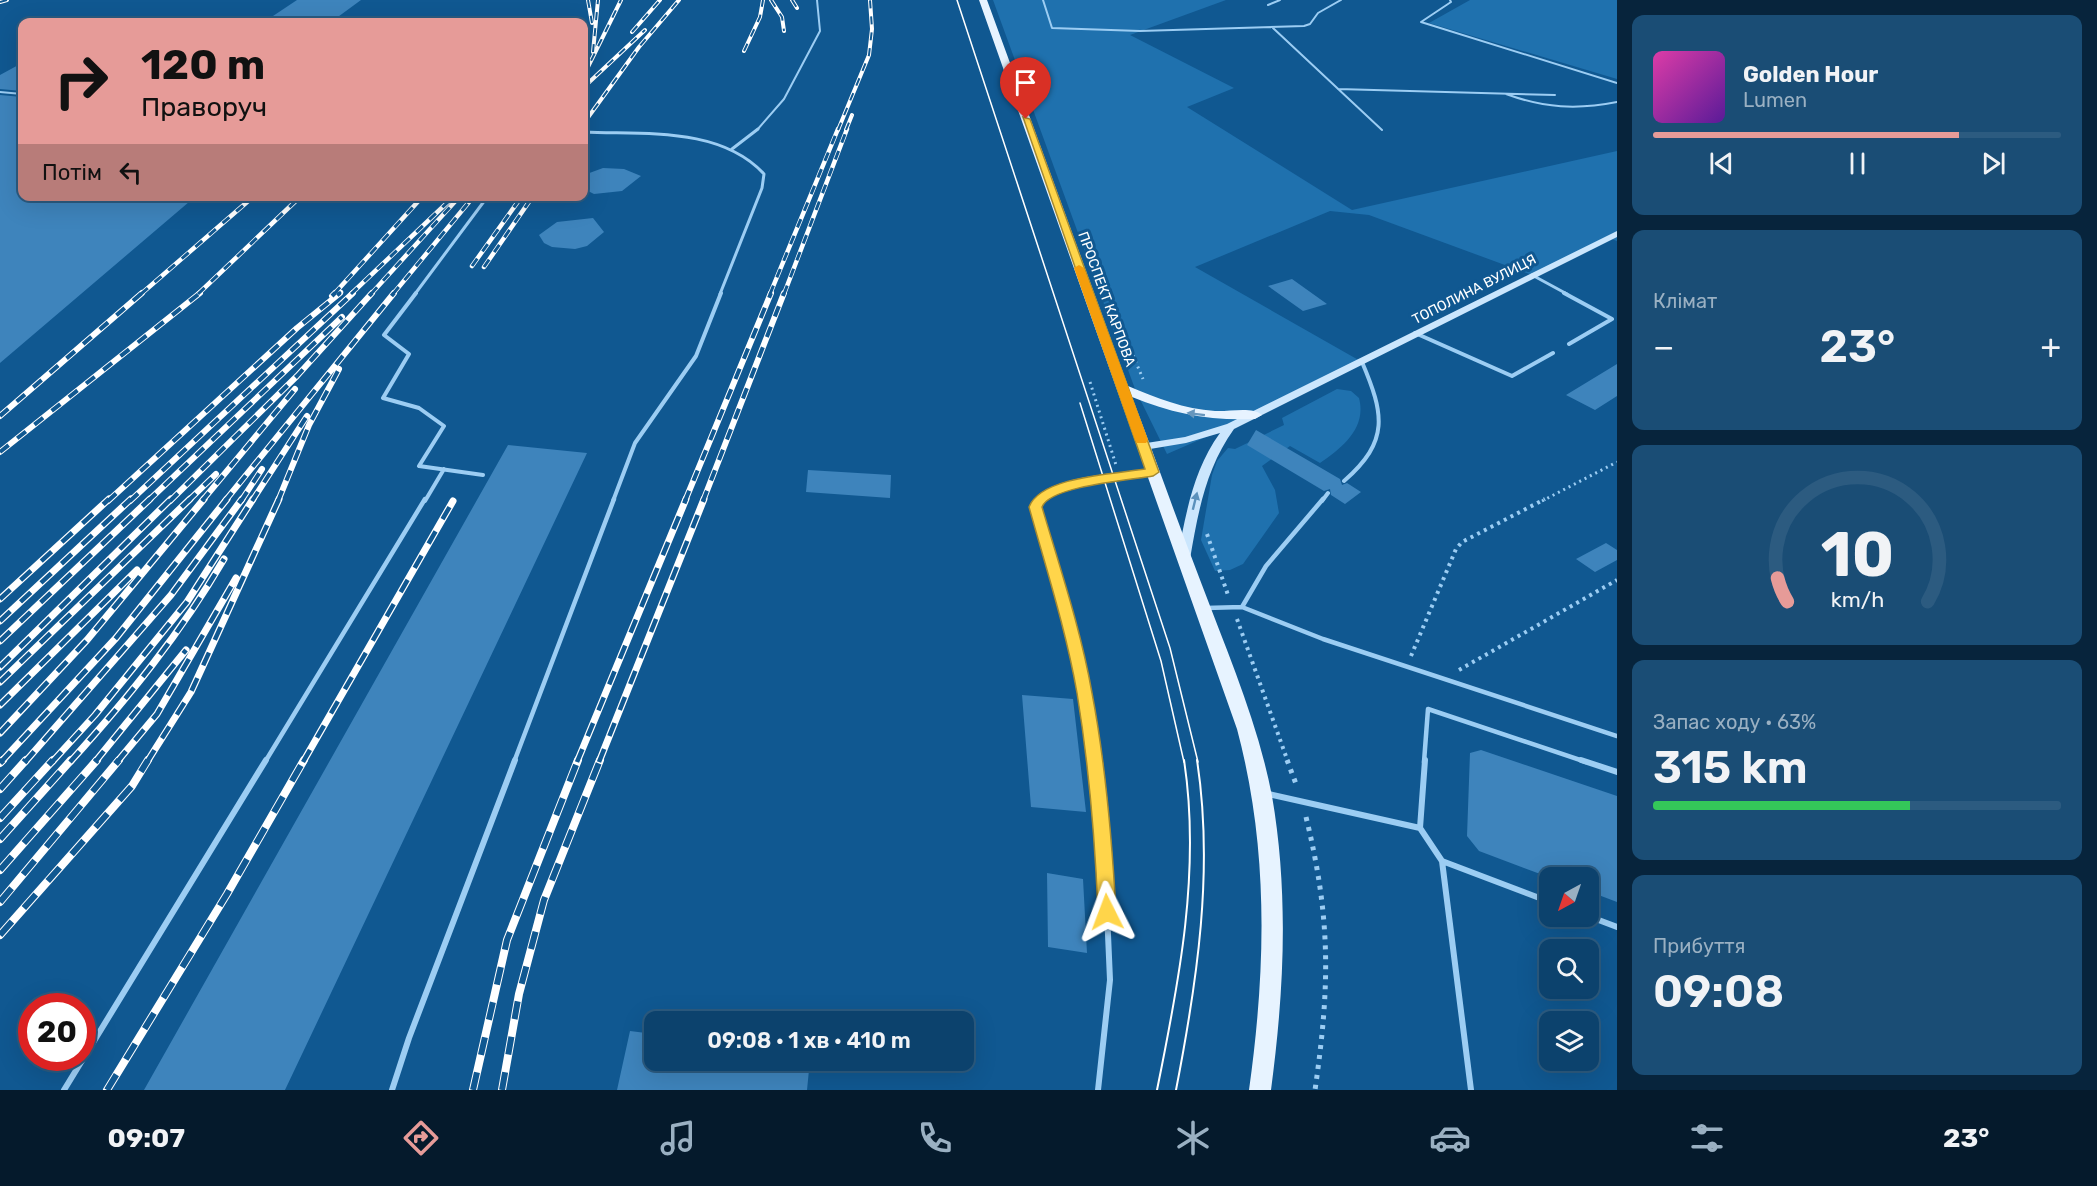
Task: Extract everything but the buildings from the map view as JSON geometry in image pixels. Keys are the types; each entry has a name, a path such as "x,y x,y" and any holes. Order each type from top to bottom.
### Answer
{"main road":[{"name":"ПРОСПЕКТ КАРПОВА","path":"983,0 1203,608 1237,706 1262,793 1271,853 1275,920 1260,1090"},
{"name":"ТОПОЛИНА ВУЛИЦЯ","path":"1144,446 1186,440 1231,426 1362,362 1532,274 1617,234"},
{"path":"1122,388 1180,412 1206,416 1255,415"},
{"path":"1184,558 1203,471 1220,440 1231,426"}],"lane":[{"path":"732,149 752,136 784,99 820,31 817,0"},
{"path":"1043,0 1052,28 1140,31 1273,28 1310,24 1318,13 1340,0"},
{"path":"1268,5 1280,0"},
{"path":"1450,0 1444,7 1421,22 1617,83"},
{"path":"1273,28 1382,130"},
{"path":"1338,89 1555,95"},
{"path":"0,92 18,94"},
{"path":"1504,93 1534,104 1565,109 1581,109 1617,102"},
{"path":"392,1090 409,1038 635,443 696,356 762,188 764,174 755,164 732,149 680,139 588,132"},
{"path":"483,475 419,466 444,426 419,408 383,398 409,354 384,335 484,201"},
{"path":"1532,274 1612,319 1569,344"},
{"path":"1415,333 1512,376 1552,353"},
{"path":"1344,482 1364,466 1378,441 1380,414 1362,362"},
{"path":"64,1090 444,469"},
{"path":"1098,1090 1110,980 1103,821 1085,693 1072,635 1036,507 1039,499 1055,488 1153,472"},
{"path":"1242,607 1266,566 1301,528 1328,493"},
{"path":"1203,608 1242,607 1323,639 1617,736"},
{"path":"1471,1090 1442,861 1420,828 1428,709 1617,772"},
{"path":"1262,793 1420,828"},
{"path":"1442,861 1539,898"},
{"path":"1599,920 1617,927"}],"path":[{"path":"1090,382 1120,478"},
{"path":"1407,667 1456,549 1462,542 1617,462"},
{"path":"1444,679 1617,580"}],"shaded area":[{"path":"993,0 1226,0 1130,35 1234,88 1187,107 1352,210 1617,151 1617,241 1609,238 1532,275 1369,215 1330,211 1195,267 1362,362 1252,417 1167,454 1135,389"},
{"path":"1470,0 1617,0 1617,79 1429,23"},
{"path":"1337,389 1351,391 1359,398 1361,409 1359,419 1351,436 1320,463 1290,446 1262,466 1275,490 1279,513 1243,564 1230,570 1215,571 1201,540 1212,475 1217,461 1228,448 1235,449 1284,425 1282,418"}],"tram line":[{"path":"957,0 1170,648 1198,762"},
{"path":"1080,403 1161,661 1184,762"},
{"path":"1157,1090 1180,967 1189,884 1189,801 1184,760"},
{"path":"1176,1090 1191,1008 1201,926 1204,843 1197,760"}],"railway":[{"path":"0,2 7,0"},
{"path":"588,0 592,23"},
{"path":"593,52 598,0"},
{"path":"588,67 621,0"},
{"path":"632,32 660,0"},
{"path":"588,117 639,47 679,0"},
{"path":"744,51 760,17 763,0"},
{"path":"771,0 782,17 784,31"},
{"path":"792,0 797,8"},
{"path":"838,130 869,55 872,29 870,0"},
{"path":"588,83 645,30"},
{"path":"846,130 852,115"},
{"path":"770,294 838,129"},
{"path":"784,294 847,129"},
{"path":"141,294 248,201"},
{"path":"198,294 296,201"},
{"path":"334,294 418,201"},
{"path":"351,294 449,201"},
{"path":"371,294 455,201"},
{"path":"393,294 470,201"},
{"path":"472,266 518,201"},
{"path":"484,267 530,201"},
{"path":"0,416 142,293"},
{"path":"0,452 200,293"},
{"path":"108,501 297,328 340,293"},
{"path":"130,501 353,293"},
{"path":"170,501 297,376 372,293"},
{"path":"225,501 394,293"},
{"path":"685,501 771,293"},
{"path":"703,501 784,293"},
{"path":"148,501 342,317"},
{"path":"278,501 309,425 339,369"},
{"path":"202,501 295,389"},
{"path":"252,501 307,416"},
{"path":"241,501 262,469"},
{"path":"188,501 216,474"},
{"path":"0,599 109,499"},
{"path":"0,621 131,499"},
{"path":"0,641 150,499"},
{"path":"0,667 171,499"},
{"path":"0,682 190,499"},
{"path":"0,733 87,640 204,499"},
{"path":"1,762 116,638 227,499"},
{"path":"25,762 171,595 242,499"},
{"path":"52,762 95,715 187,602 253,499"},
{"path":"147,762 191,692 279,499"},
{"path":"577,762 686,499"},
{"path":"599,762 704,499"},
{"path":"303,762 453,501"},
{"path":"70,762 172,639 224,559"},
{"path":"0,705 137,570"},
{"path":"117,762 157,714 236,578"},
{"path":"95,762 186,650"},
{"path":"0,789 26,760"},
{"path":"0,818 53,760"},
{"path":"0,839 71,760"},
{"path":"0,870 97,760"},
{"path":"0,902 119,760"},
{"path":"0,935 132,786 148,760"},
{"path":"107,1090 227,894 304,760"},
{"path":"473,1090 507,940 578,760"},
{"path":"502,1090 519,994 544,900 600,760"}],"slow traffic":[{"path":"1079,268 1142,440"}],"route":[{"path":"1026,119 1153,472 1055,488 1039,499 1036,507 1072,635 1085,693 1103,821 1107,912"}]}
